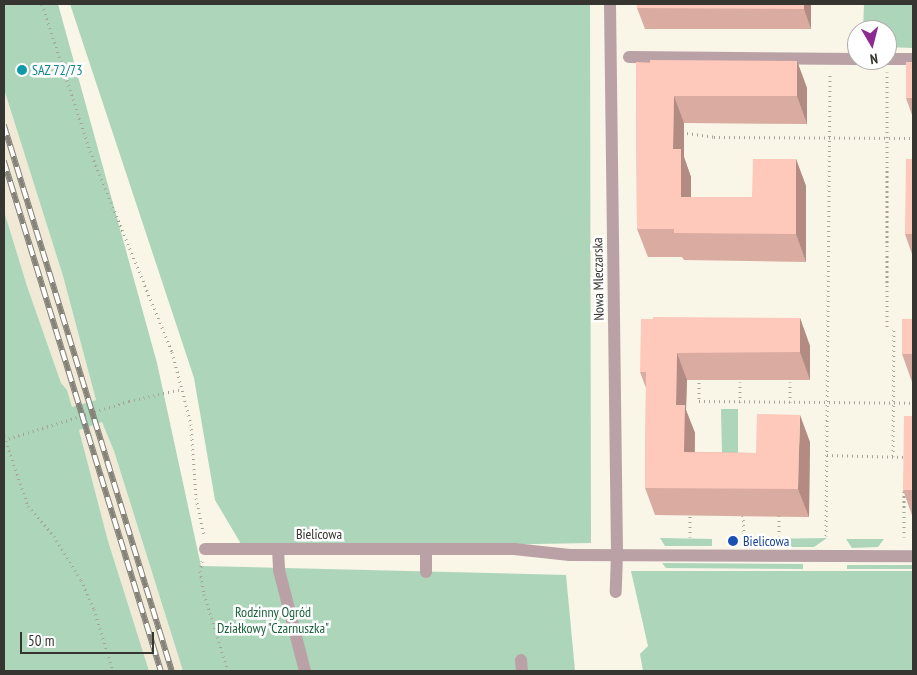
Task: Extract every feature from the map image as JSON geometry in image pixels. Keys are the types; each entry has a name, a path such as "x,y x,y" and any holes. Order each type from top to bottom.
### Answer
{"street":[{"name":"Nowa Mleczarska","path":"610,4 616,592"},
{"path":"629,57 847,59"},
{"path":"897,59 913,59"},
{"name":"Bielicowa","path":"205,548 514,550 570,555 913,556"},
{"path":"278,549 279,570 305,671"},
{"path":"426,550 426,572"}],"path":[{"path":"42,4 90,151 172,352 191,424 196,498 205,548 200,571 204,594 228,671"},
{"path":"826,536 830,59"},
{"path":"887,70 887,327"},
{"path":"687,134 714,137 913,138"},
{"path":"893,456 894,327"},
{"path":"699,382 699,401 913,403"},
{"path":"740,382 740,402"},
{"path":"790,382 790,402"},
{"path":"113,671 94,609 81,580 54,536 28,506 4,439 129,401 182,389"},
{"path":"827,455 904,455 904,464"},
{"path":"904,482 904,537"},
{"path":"744,514 744,536"},
{"path":"779,514 779,536"},
{"path":"690,515 690,537"}],"shaded area":[{"path":"4,89 63,276 96,400 72,408 67,390 61,383 27,286 4,211"},
{"path":"103,422 114,451 183,671 149,671 108,541 79,430"}],"green space":[{"name":"Rodzinny Ogród Działkowy \"Czarnuszka\"","path":"4,4 58,4 157,363 201,566 566,575 575,671 183,671 114,451 102,422 79,430 108,541 149,671 4,671 4,211 27,286 61,383 67,390 72,407 96,400 63,276 4,89"},
{"path":"70,4 590,4 591,543 244,549 215,500 194,378"},
{"path":"864,4 913,4 913,48 897,47 897,20 863,20"},
{"path":"721,409 738,409 738,455 722,455"},
{"path":"660,538 712,539 712,546 665,546"},
{"path":"827,538 814,547 755,547 755,539"},
{"path":"846,539 884,539 878,547 852,548"},
{"path":"662,563 803,564 803,569 666,568"},
{"path":"847,565 913,565 913,569 847,569"},
{"path":"631,571 913,571 913,671 643,671 640,654 648,646"}],"building":[{"path":"637,4 804,4 804,9 637,8"},
{"path":"650,60 797,61 797,96 674,96 673,149 681,149 681,197 752,197 753,159 796,159 796,234 674,233 674,229 637,229 636,62 650,63"},
{"path":"906,62 913,62 913,98 906,98"},
{"path":"906,159 913,159 913,234 905,234"},
{"path":"653,317 800,318 800,352 677,353 676,405 685,405 684,452 756,453 757,414 800,415 798,489 645,488 646,372 640,372 641,319 653,319"},
{"path":"902,319 913,319 913,354 902,354"},
{"path":"904,416 913,416 913,490 903,490"}],"railway":[{"path":"4,125 172,671"},
{"path":"4,161 161,671"}],"place":[{"name":"SAZ 72/73","path":"22,70"},
{"name":"Bielicowa","path":"733,541"}]}
